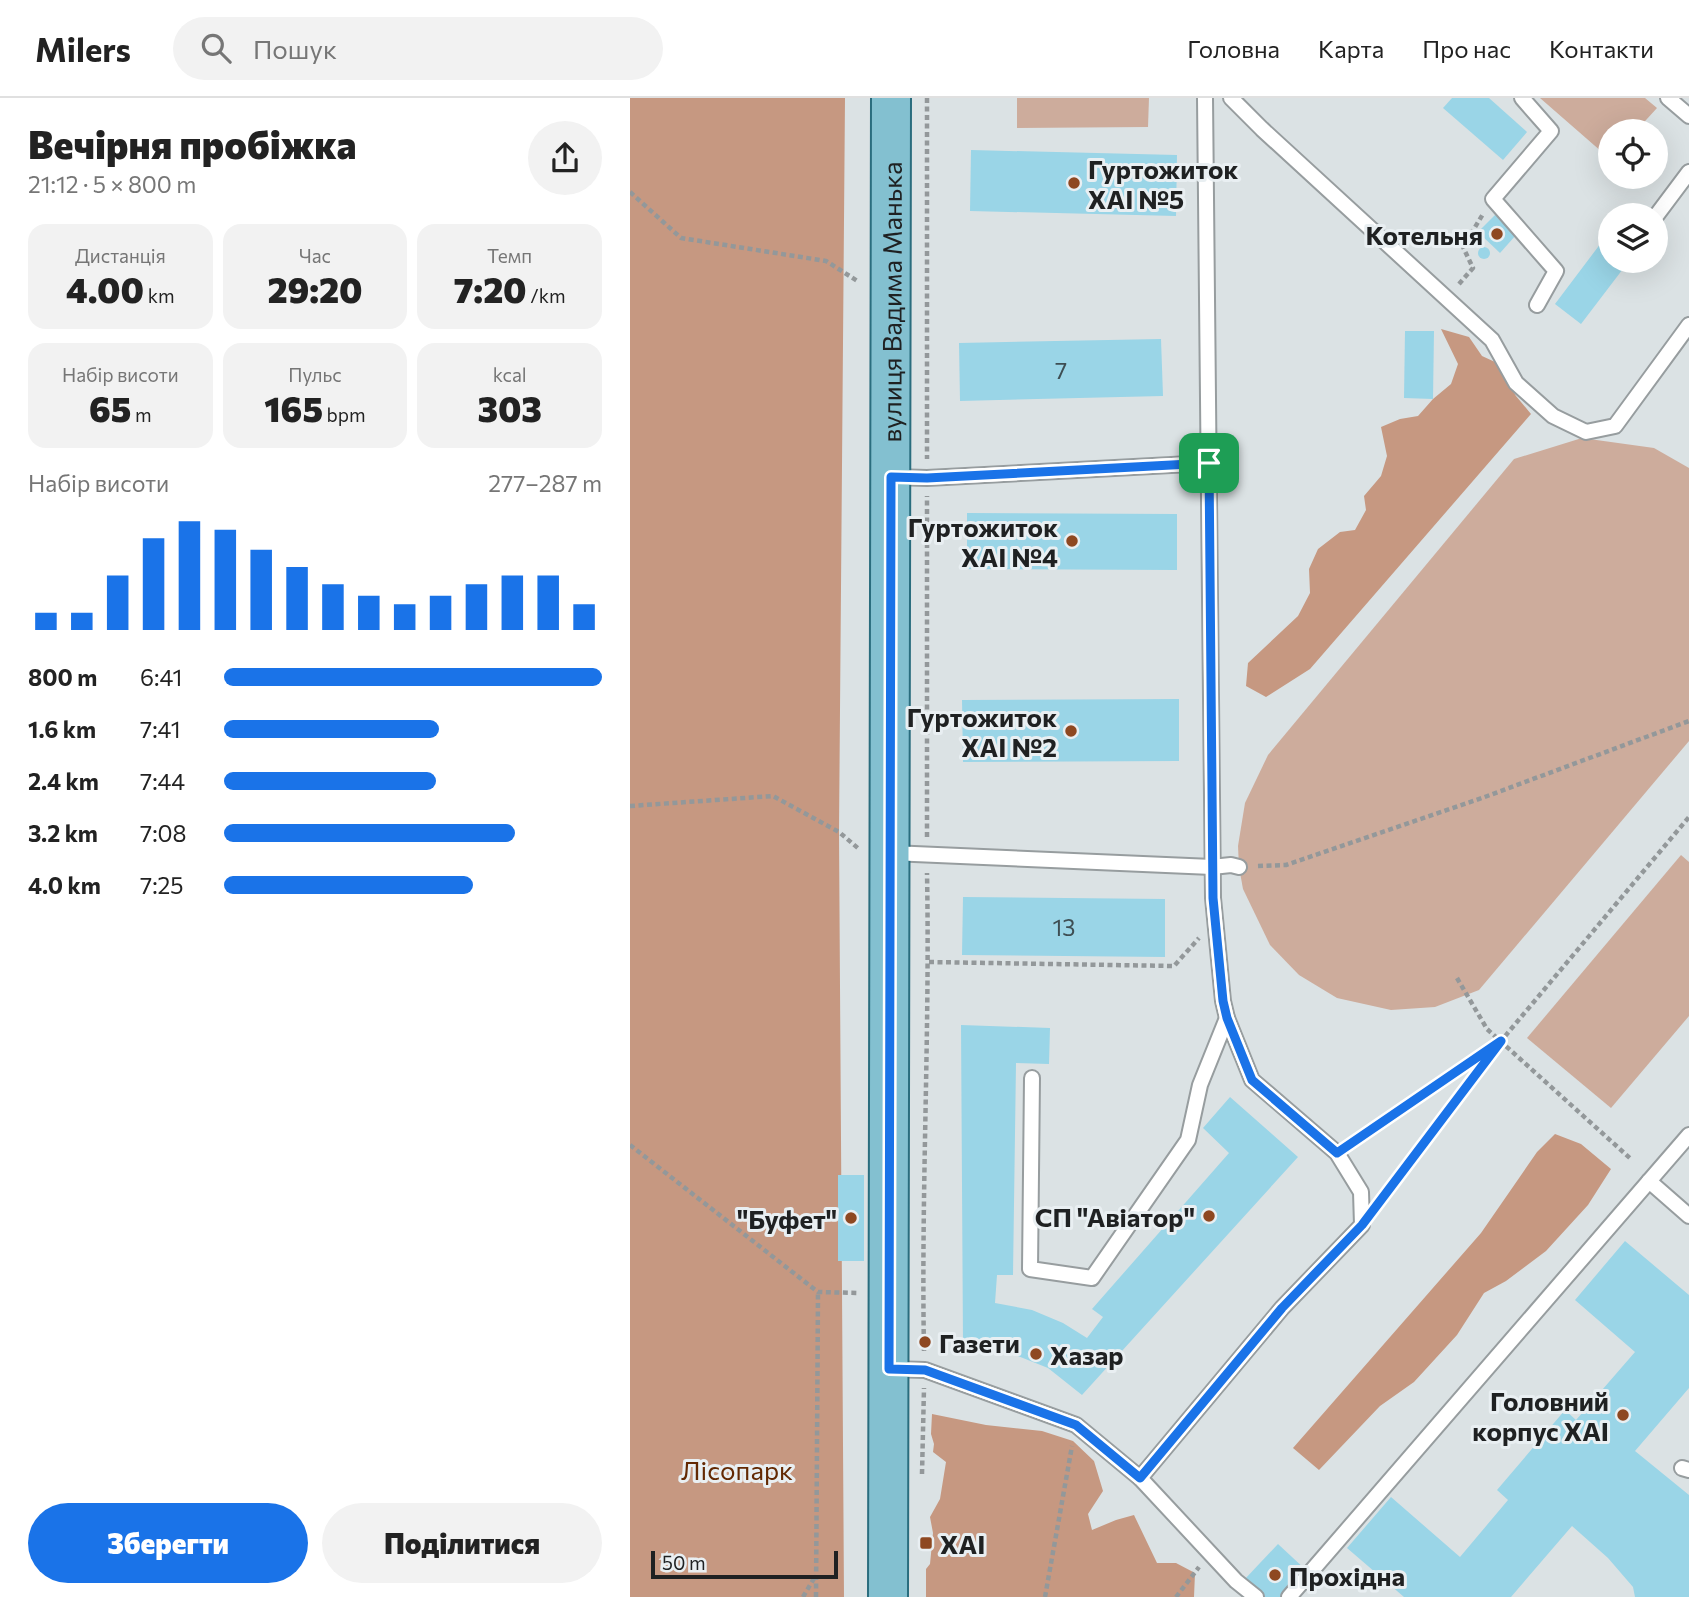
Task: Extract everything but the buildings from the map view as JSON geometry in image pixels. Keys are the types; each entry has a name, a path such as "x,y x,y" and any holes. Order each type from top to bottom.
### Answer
{"main road":[{"name":"вулиця Вадима Манька","path":"888,1597 907,1370 893,849 909,478 891,98"}],"lane":[{"path":"1140,1478 1282,1308 1362,1225 1361,1192 1337,1153 1252,1080 1227,1018 1223,1001 1214,920 1212,867 1205,98"},
{"path":"1231,98 1492,340 1516,383 1553,416 1586,432 1615,426 1689,325"},
{"path":"1522,98 1551,131 1493,199 1556,271 1537,305"},
{"path":"1668,98 1689,116"},
{"path":"1666,203 1689,172"},
{"path":"909,478 1209,463"},
{"path":"893,849 1239,867"},
{"path":"1032,1078 1030,1269 1092,1278 1188,1140 1200,1085 1227,1018"},
{"path":"1289,1597 1689,1135"},
{"path":"1650,1181 1689,1216"},
{"path":"907,1370 1076,1425 1140,1478 1236,1581 1256,1597"}],"path":[{"path":"907,1370 924,1283 929,962 893,849 926,98"},
{"path":"630,192 681,238 825,261 859,282 864,294"},
{"path":"1447,297 1472,268 1463,247 1493,199"},
{"path":"1239,867 1286,865 1482,798 1689,721"},
{"path":"630,806 773,796 839,832 864,853 893,849"},
{"path":"1362,1225 1501,1041 1689,817"},
{"path":"929,962 1174,967 1214,920"},
{"path":"1457,978 1487,1029 1632,1160"},
{"path":"1337,1153 1501,1041"},
{"path":"630,1145 818,1292 866,1293"},
{"path":"816,1597 818,1292"},
{"path":"1045,1597 1076,1425"},
{"path":"1176,1597 1211,1552"},
{"path":"803,1597 817,1574"}],"shaded area":[{"path":"1017,98 1149,98 1148,127 1017,128"},
{"path":"1540,98 1645,98 1657,108 1647,119 1598,119 1598,149"},
{"path":"1582,438 1654,448 1689,468 1689,741 1479,990 1435,1007 1391,1010 1337,998 1299,975 1270,945 1243,889 1238,846 1245,803 1268,755 1514,459"},
{"path":"1681,855 1689,862 1689,1016 1611,1108 1527,1038"}],"green space":[{"name":"Лісопарк","path":"630,98 845,98 839,832 844,1597 630,1597"},
{"path":"1441,329 1469,337 1482,356 1495,362 1531,414 1310,669 1266,697 1246,686 1248,663 1298,616 1310,593 1309,569 1318,549 1340,532 1355,530 1366,510 1364,496 1381,476 1387,456 1381,427 1400,419 1418,416 1451,384 1458,364"},
{"path":"1555,1134 1581,1144 1611,1169 1588,1205 1546,1251 1506,1281 1484,1293 1457,1335 1414,1382 1380,1406 1319,1470 1293,1448 1481,1233 1537,1152"},
{"path":"932,1414 986,1425 1042,1431 1073,1441 1094,1461 1103,1491 1088,1514 1092,1530 1134,1515 1157,1563 1176,1563 1195,1573 1194,1597 926,1597 926,1569 930,1564 933,1533 930,1517 940,1499 946,1462 933,1452"}],"place":[{"name":"Гуртожиток ХАІ №5","path":"1074,183"},
{"name":"Котельня","path":"1497,234"},
{"name":"Гуртожиток ХАІ №4","path":"1072,541"},
{"name":"Гуртожиток ХАІ №2","path":"1071,731"},
{"name":"СП \"Авіатор\"","path":"1209,1216"},
{"name":"\"Буфет\"","path":"851,1218"},
{"name":"Газети","path":"925,1342"},
{"name":"Хазар","path":"1036,1354"},
{"name":"Головний корпус ХАІ","path":"1623,1415"},
{"name":"ХАІ","path":"926,1543"},
{"name":"Прохідна","path":"1275,1575"}],"route":[{"path":"1209,463 1213,898 1223,1001 1227,1018 1252,1080 1337,1153 1501,1041 1362,1225 1282,1308 1140,1478 1076,1425 925,1370 889,1369 891,477 927,478 1209,463"}]}
